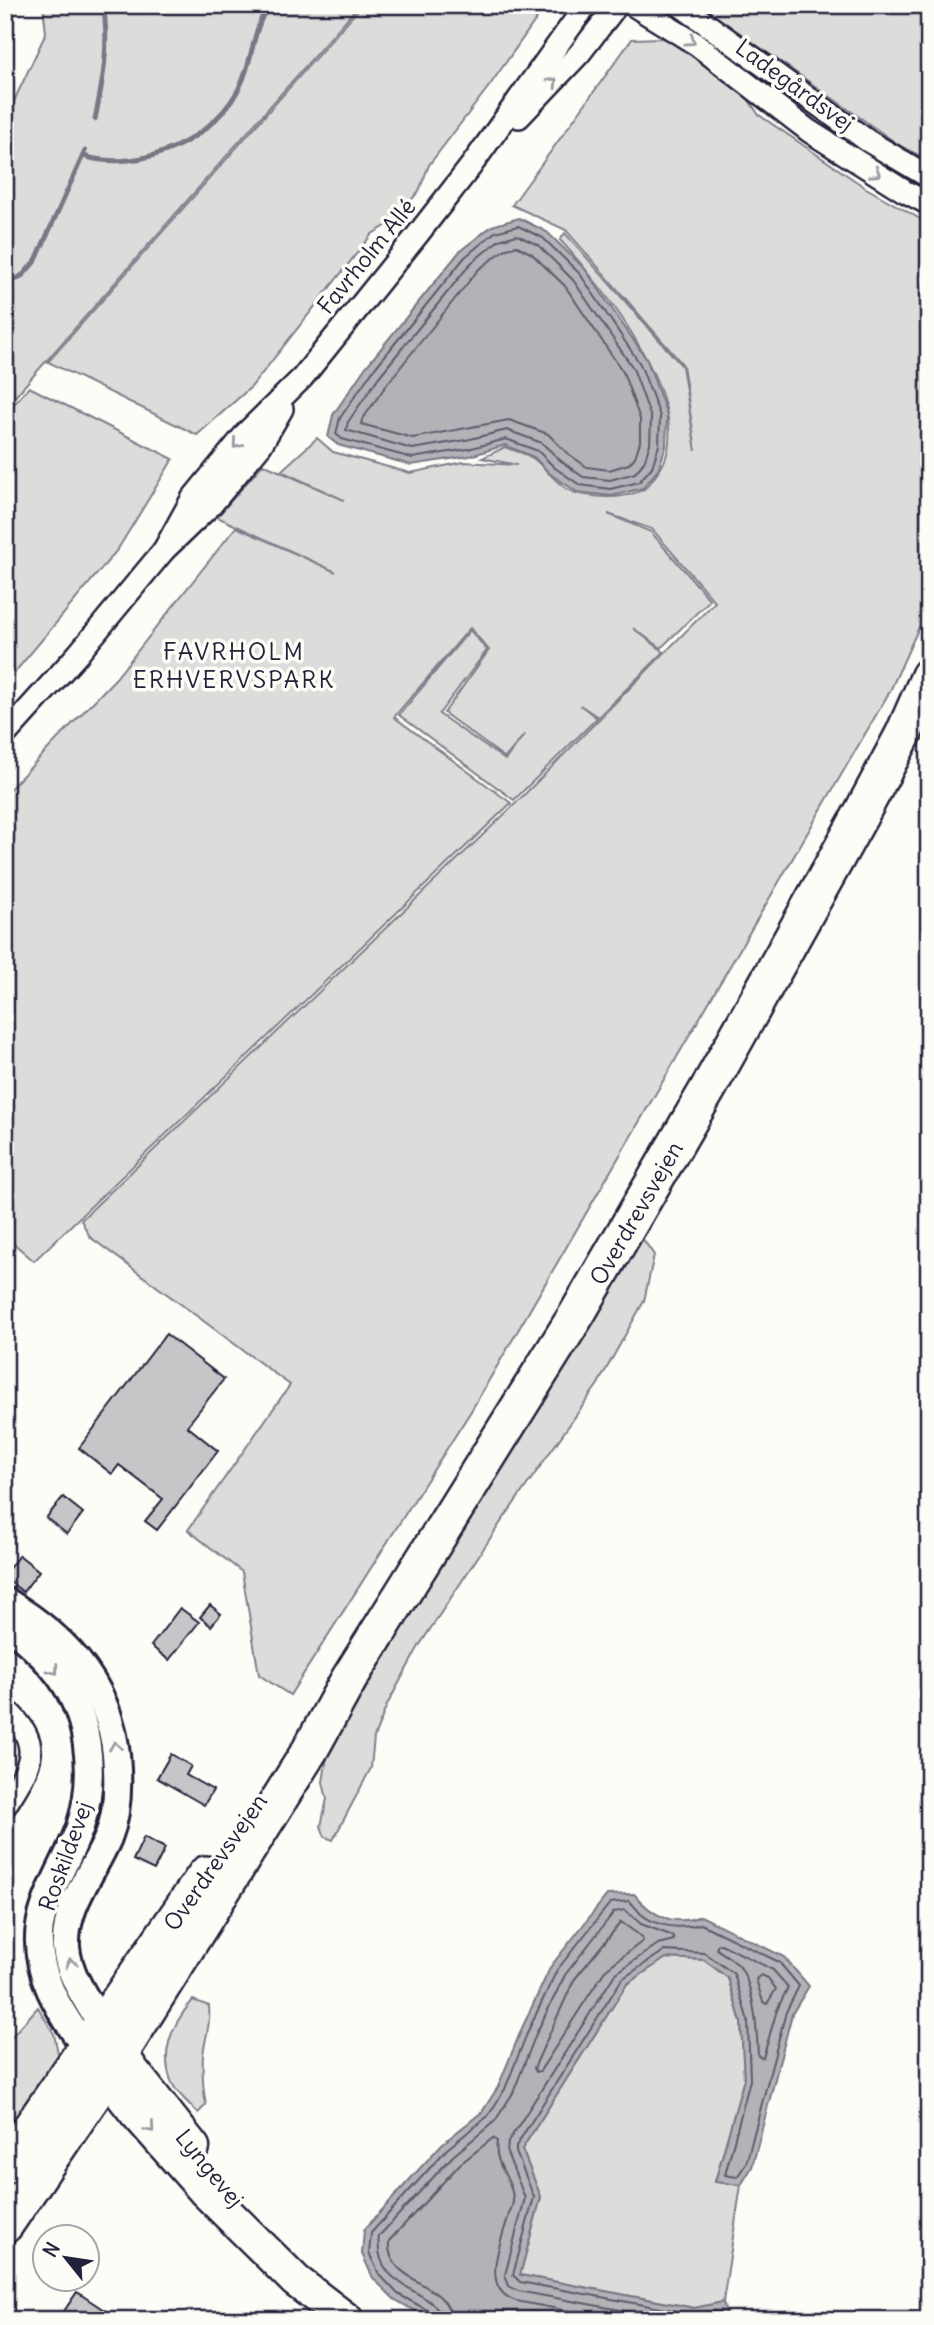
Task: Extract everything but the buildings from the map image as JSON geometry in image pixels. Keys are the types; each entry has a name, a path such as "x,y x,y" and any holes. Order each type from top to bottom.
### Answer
{"main road":[{"name":"Overdrevsvejen","path":"104,2050 310,1750 348,1679 577,1314 709,1087 903,735 929,676"},
{"name":"Overdrevsvejen","path":"903,735 929,700"},
{"name":"Overdrevsvejen","path":"104,2050 206,1889 234,1834 348,1679"},
{"path":"5,2165 104,2050"},
{"path":"5,2200 104,2050"},
{"path":"5,2225 104,2050"},
{"name":"Lyngevej","path":"104,2050 136,2113 204,2190 296,2281 338,2312"}],"street":[{"name":"Favrholm Allé","path":"5,735 78,654 164,550 212,504 261,445 302,377 471,166 586,5"},
{"name":"Favrholm Allé","path":"471,166 579,54 617,5"},
{"name":"Ladegårdsvej","path":"633,5 696,44 809,131 929,204"},
{"name":"Ladegårdsvej","path":"680,5 868,141 929,177"},
{"name":"Roskildevej","path":"5,1601 52,1633 82,1664 106,1707 116,1745 118,1789 109,1835 72,1908 66,1948 104,2050"},
{"name":"Roskildevej","path":"5,1623 54,1667 74,1701 88,1743 88,1793 80,1827 47,1903 40,1926 41,1960 50,1991 68,2023 104,2050"},
{"path":"5,1709 17,1719 29,1738 30,1755 24,1774 5,1806"}],"shaded area":[{"path":"43,5 359,5 5,408 5,120 46,33"},
{"path":"362,5 546,5 429,165 419,191 391,223 372,234 252,386 197,435 48,362"},
{"path":"929,5 929,160 902,147 701,6"},
{"path":"664,38 739,86 759,115 866,188 929,224 929,605 890,691 471,1411 290,1695 259,1675 242,1572 188,1530 290,1385 90,1237 81,1220 513,806 715,602 652,529 608,514 651,532 710,600 661,648 633,628 664,652 598,717 580,705 597,718 514,800 399,715 470,630 487,650 439,714 505,760 525,734 505,758 444,713 489,650 470,628 394,717 511,803 34,1261 5,1236 5,794 116,678 236,527 336,572 217,517 263,464 344,500 281,471 317,438 333,452 410,473 464,462 517,465 482,458 505,447 531,457 561,485 580,494 619,496 635,493 648,486 668,449 668,419 658,385 622,318 560,240 565,233 682,366 696,451 683,365 566,230 512,205 632,39"},
{"path":"29,387 173,459 118,549 5,684 5,414"},
{"path":"640,1235 654,1255 644,1301 598,1384 499,1525 419,1646 387,1705 374,1737 371,1768 333,1840 325,1837 321,1826 327,1799 323,1782 327,1757 352,1711 605,1297"},
{"path":"666,1958 704,1960 728,1978 741,2022 744,2079 715,2182 741,2185 723,2302 695,2308 520,2275 541,2197 522,2149 627,1984"},
{"path":"193,2000 209,2006 209,2026 203,2061 206,2105 198,2113 174,2087 167,2060 174,2028"},
{"path":"38,2007 54,2034 59,2058 5,2140 5,2044"}],"water":[{"path":"519,218 547,232 585,269 647,360 667,415 666,446 658,470 643,488 611,496 577,492 550,474 534,457 505,445 470,456 411,465 338,445 328,437 333,415 365,368 460,251 492,226"},
{"path":"634,1894 656,1914 672,1920 701,1916 784,1957 809,1986 792,2014 752,2167 741,2185 715,2182 744,2079 741,2022 728,1978 704,1960 666,1958 627,1984 522,2149 541,2197 520,2275 694,2308 723,2302 728,2320 430,2320 394,2299 373,2278 362,2254 364,2230 442,2144 482,2112 498,2087 551,1966 607,1895"}],"waterway":[{"path":"95,119 106,48 103,5"},
{"path":"83,156 106,160 153,156 196,135 215,120 242,82 256,33 269,5"},
{"path":"5,286 23,275 36,260 85,151"}],"district":[{"name":"FAVRHOLM ERHVERVSPARK","path":"234,665"}]}
